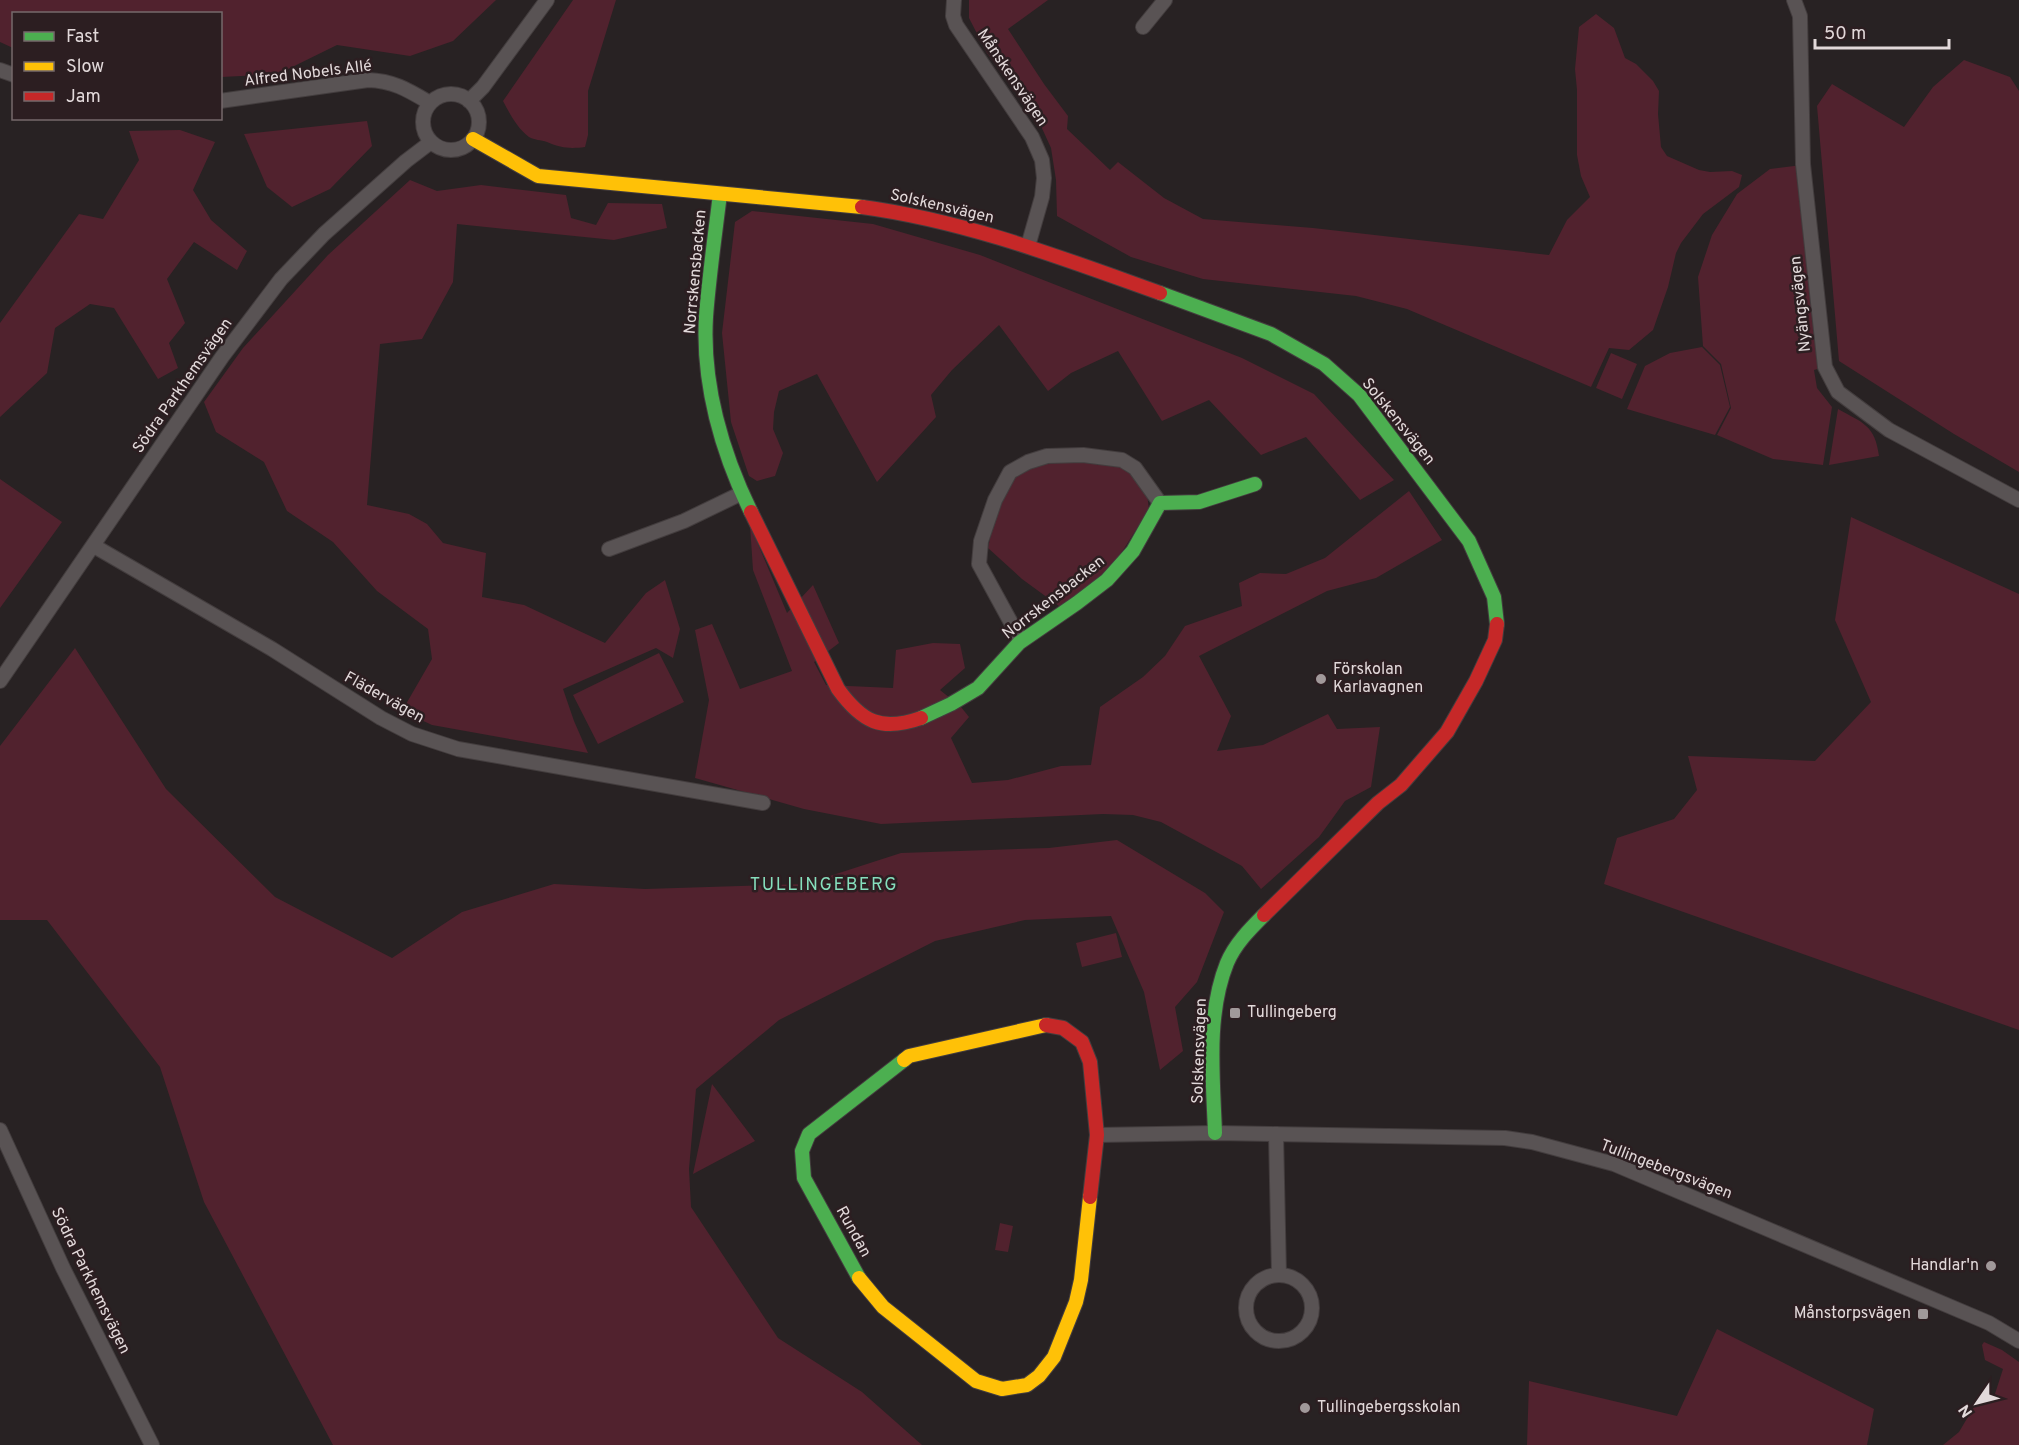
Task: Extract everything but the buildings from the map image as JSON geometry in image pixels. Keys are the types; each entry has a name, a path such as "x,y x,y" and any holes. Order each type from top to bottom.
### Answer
{"street":[{"path":"469,101 483,87 547,0"},
{"name":"Månskensvägen","path":"954,0 953,16 957,25 1032,137 1042,160 1044,178 1042,197 1028,246"},
{"path":"1143,27 1165,0"},
{"name":"Nyängsvägen","path":"1794,0 1800,16 1803,164 1825,367 1838,392 1889,430 2019,500"},
{"name":"Alfred Nobels Allé","path":"222,100 368,80 386,81 430,103"},
{"path":"451,94 469,101 479,121 478,130 467,146 453,151 440,148 430,142 422,121 430,103 443,95 451,94"},
{"name":"Solskensvägen","path":"473,139 538,176 897,212 950,223 1028,246 1272,334 1300,348 1324,364 1359,395 1469,541 1494,597 1498,621 1495,640 1476,681 1447,732 1401,785 1378,803 1281,896 1242,938 1228,961 1218,993 1215,1020 1213,1062 1215,1133"},
{"name":"Södra Parkhemsvägen","path":"0,681 222,357 280,279 324,234 430,142"},
{"name":"Norrskensbacken","path":"720,194 705,319 708,373 720,434 742,493 838,689 847,703 864,718 887,726 896,726 919,720 975,691 1021,641 1066,612 1114,574 1148,528 1160,503"},
{"path":"1021,641 979,564 981,541 995,500 1010,472 1028,462 1047,456 1083,455 1122,460 1135,468 1160,503 1199,501 1256,484"},
{"path":"609,549 684,522 742,493"},
{"name":"Flädervägen","path":"94,546 272,650 351,701 412,734 458,749 763,803"},
{"name":"Rundan","path":"1046,1025 1063,1028 1082,1042 1090,1062 1097,1135 1082,1280 1076,1302 1054,1357 1039,1376 1026,1385 1002,1389 976,1381 883,1307 862,1283 804,1178 802,1151 809,1134 909,1056 1046,1025"},
{"name":"Södra Parkhemsvägen","path":"0,1130 63,1268 152,1445"},
{"name":"Tullingebergsvägen","path":"1097,1135 1215,1133 1505,1138 1533,1142 1614,1164 1989,1323 2019,1341"},
{"path":"1276,1134 1279,1275"},
{"path":"1279,1275 1298,1280 1305,1287 1310,1295 1312,1314 1303,1332 1295,1338 1275,1342 1266,1339 1252,1329 1246,1312 1246,1300 1258,1282 1268,1276 1279,1275"}],"shaded area":[{"path":"0,0 496,0 453,41 410,56 337,45 278,74 222,77 222,12 12,12 12,48 0,42"},
{"path":"573,0 616,0 588,91 588,135 585,147 575,148 561,147 529,137 517,125 503,101"},
{"path":"969,0 1048,0 1008,29 1068,116 1067,129 1110,170 1118,162 1164,198 1203,219 1313,228 1549,255 1567,220 1590,197 1581,176 1577,155 1575,69 1579,27 1596,14 1614,28 1625,58 1636,64 1653,81 1659,91 1658,114 1661,147 1667,156 1699,170 1732,171 1742,175 1739,187 1703,214 1681,243 1653,330 1629,350 1609,348 1591,387 1407,309 1356,296 1203,279 1131,257 1057,216 1056,180 1051,148 1035,113 987,53 969,18"},
{"path":"1964,60 2010,77 2019,91 2019,472 1839,361 1817,106 1832,84 1904,127 1933,87"},
{"path":"367,121 372,146 330,189 292,207 267,187 244,134"},
{"path":"180,130 215,142 193,190 211,220 247,251 237,270 194,242 167,279 185,323 169,343 178,368 158,379 114,308 90,304 55,328 47,373 0,417 0,323 79,214 103,219 139,160 129,131"},
{"path":"1802,165 1824,367 1814,370 1817,388 1832,407 1823,465 1773,459 1717,435 1731,408 1721,364 1703,346 1698,277 1712,235 1737,194 1770,169"},
{"path":"410,180 437,191 481,185 566,195 571,218 596,225 608,203 662,204 667,228 614,240 457,224 453,282 422,339 380,344 367,505 409,514 427,524 443,543 486,553 482,597 524,605 605,643 646,593 665,580 680,629 673,658 656,648 563,689 588,753 432,725 402,711 432,659 428,629 377,591 333,542 287,511 264,462 216,432 204,402 243,348 328,255"},
{"path":"752,211 873,224 980,255 1242,358 1314,394 1394,480 1360,500 1306,437 1261,455 1209,400 1162,421 1118,351 1071,373 1048,391 999,325 952,370 931,395 936,417 877,482 817,374 779,391 773,429 783,453 775,476 757,481 749,476 731,422 722,333 735,222"},
{"path":"1702,347 1720,365 1730,407 1715,435 1627,409 1645,366 1670,353"},
{"path":"1611,353 1637,364 1622,399 1596,388"},
{"path":"1838,409 1861,422 1871,431 1879,456 1829,465"},
{"path":"1046,461 1102,462 1128,470 1138,478 1145,490 1149,509 1108,574 1063,609 1022,579 988,548 998,505 1008,485 1023,470"},
{"path":"0,479 62,522 0,608"},
{"path":"1409,491 1442,540 1376,578 1327,591 1199,656 1231,716 1217,751 1263,745 1328,714 1337,729 1380,727 1371,787 1345,801 1319,837 1261,889 1242,866 1161,822 1133,815 1103,814 881,824 804,809 695,778 709,700 695,630 712,624 740,689 792,671 753,570 750,525 787,613 813,585 839,643 814,662 826,685 893,688 896,650 933,643 960,644 965,668 940,690 961,707 969,717 951,738 972,783 1008,780 1061,766 1091,765 1100,707 1143,677 1165,656 1185,626 1242,606 1239,583 1260,573 1286,574 1325,558"},
{"path":"1851,517 2019,594 2019,1030 1604,884 1617,838 1674,819 1697,790 1688,756 1815,761 1871,702 1835,620"},
{"path":"75,648 166,789 275,897 392,958 462,912 554,884 645,889 805,884 901,853 1049,848 1117,840 1205,893 1224,912 1197,982 1175,1007 1183,1051 1160,1070 1144,992 1111,916 1025,920 935,941 779,1020 696,1089 689,1169 691,1207 778,1338 862,1392 922,1445 333,1445 204,1202 160,1067 47,920 0,920 0,746"},
{"path":"659,653 684,702 598,744 573,695"},
{"path":"1116,933 1122,957 1082,967 1076,943"},
{"path":"712,1084 755,1141 693,1174"},
{"path":"1000,1223 1013,1226 1008,1252 995,1250"},
{"path":"1717,1329 1874,1409 1867,1445 1527,1445 1529,1381 1677,1416"},
{"path":"1984,1342 2002,1350 2019,1362 2019,1445 1943,1445 1959,1432 1978,1400 1993,1400 2003,1369 1985,1360 1982,1345"}],"traffic: fast":[{"path":"720,194 706,317 707,367 716,418 723,442 751,512"},
{"path":"1160,293 1271,334 1324,364 1359,395 1469,541 1494,597 1497,624"},
{"path":"921,718 978,688 1019,643 1107,580 1133,551 1160,503 1199,502 1255,484"},
{"path":"1215,1133 1212,1046 1220,983 1234,949 1264,915"},
{"path":"859,1278 804,1178 802,1151 809,1134 904,1060"}],"traffic: slow":[{"path":"473,139 538,176 862,207"},
{"path":"904,1060 909,1056 1046,1025"},
{"path":"859,1278 883,1307 976,1381 1002,1389 1027,1385 1039,1376 1054,1357 1076,1302 1081,1280 1090,1197"}],"traffic: jam":[{"path":"862,207 901,213 976,231 1050,254 1160,293"},
{"path":"751,512 838,689 847,700 864,716 883,724 895,724 921,718"},
{"path":"1264,915 1378,803 1401,785 1447,732 1476,681 1495,640 1497,624"},
{"path":"1046,1025 1063,1028 1082,1042 1090,1062 1097,1135 1090,1197"}],"place":[{"name":"Förskolan Karlavagnen","path":"1321,679"},
{"name":"Tullingeberg","path":"1235,1013"},
{"name":"Handlar'n","path":"1991,1266"},
{"name":"Månstorpsvägen","path":"1923,1314"},
{"name":"Tullingebergsskolan","path":"1305,1408"}],"district":[{"name":"TULLINGEBERG","path":"824,885"}]}
